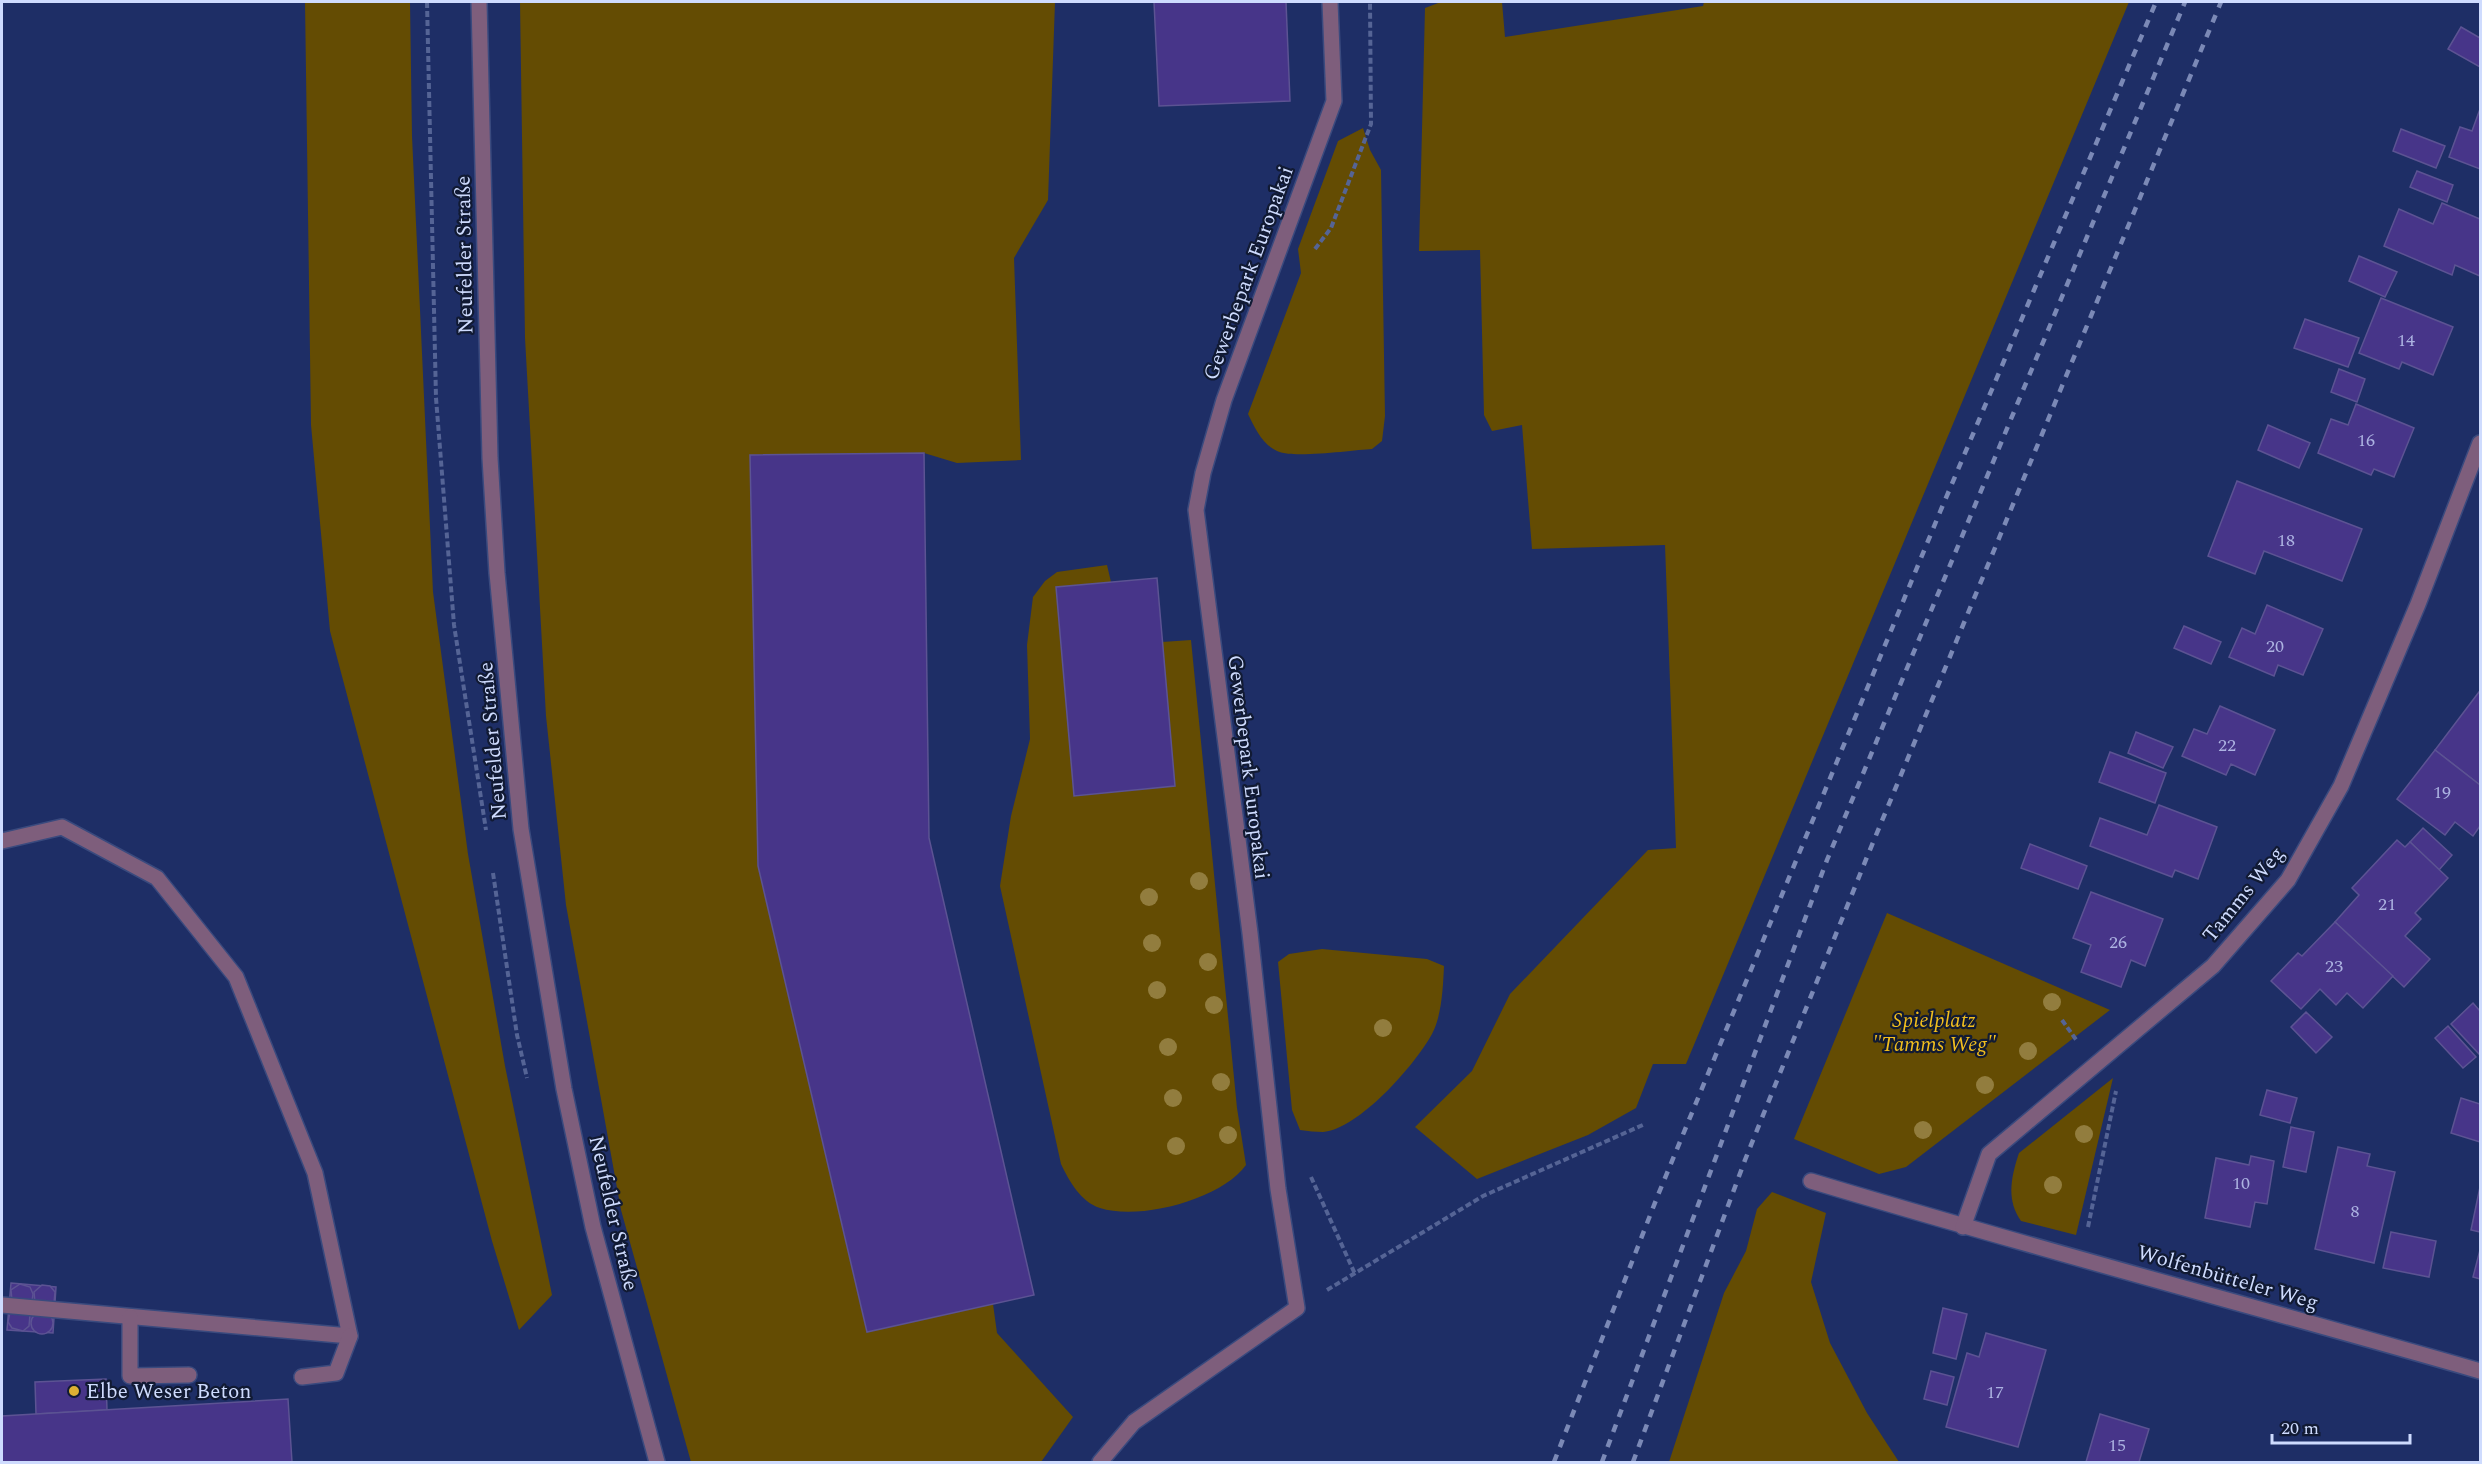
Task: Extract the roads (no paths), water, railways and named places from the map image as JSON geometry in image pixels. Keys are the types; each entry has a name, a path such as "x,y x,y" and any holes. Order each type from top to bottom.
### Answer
{"street":[{"name":"Neufelder Straße","path":"479,2 490,458 497,573 521,829 564,1089 590,1215 657,1462"},
{"name":"Gewerbepark Europakai","path":"1100,1462 1134,1422 1297,1308 1278,1189 1250,933 1196,510 1203,473 1224,400 1334,101 1330,2"},
{"name":"Tamms Weg","path":"1963,1227 1989,1154 2213,966 2288,880 2341,786 2418,604 2481,443"},
{"path":"2,841 62,827 157,878 236,977 315,1173 350,1336 336,1373 302,1377"},
{"name":"Wolfenbütteler Weg","path":"1811,1181 1963,1227 2082,1257 2481,1371"},
{"path":"2,1305 350,1336"},
{"path":"130,1317 130,1376 189,1375"}],"railway":[{"path":"1554,1462 1658,1195 1940,512 2156,2"},
{"path":"1602,1462 1827,860 2185,2"},
{"path":"1633,1462 1745,1160 1867,857 2221,2"}],"place":[{"name":"Elbe Weser Beton","path":"74,1391"}],"park label":[{"name":"Spielplatz \"Tamms Weg\"","path":"1934,1032"}]}
